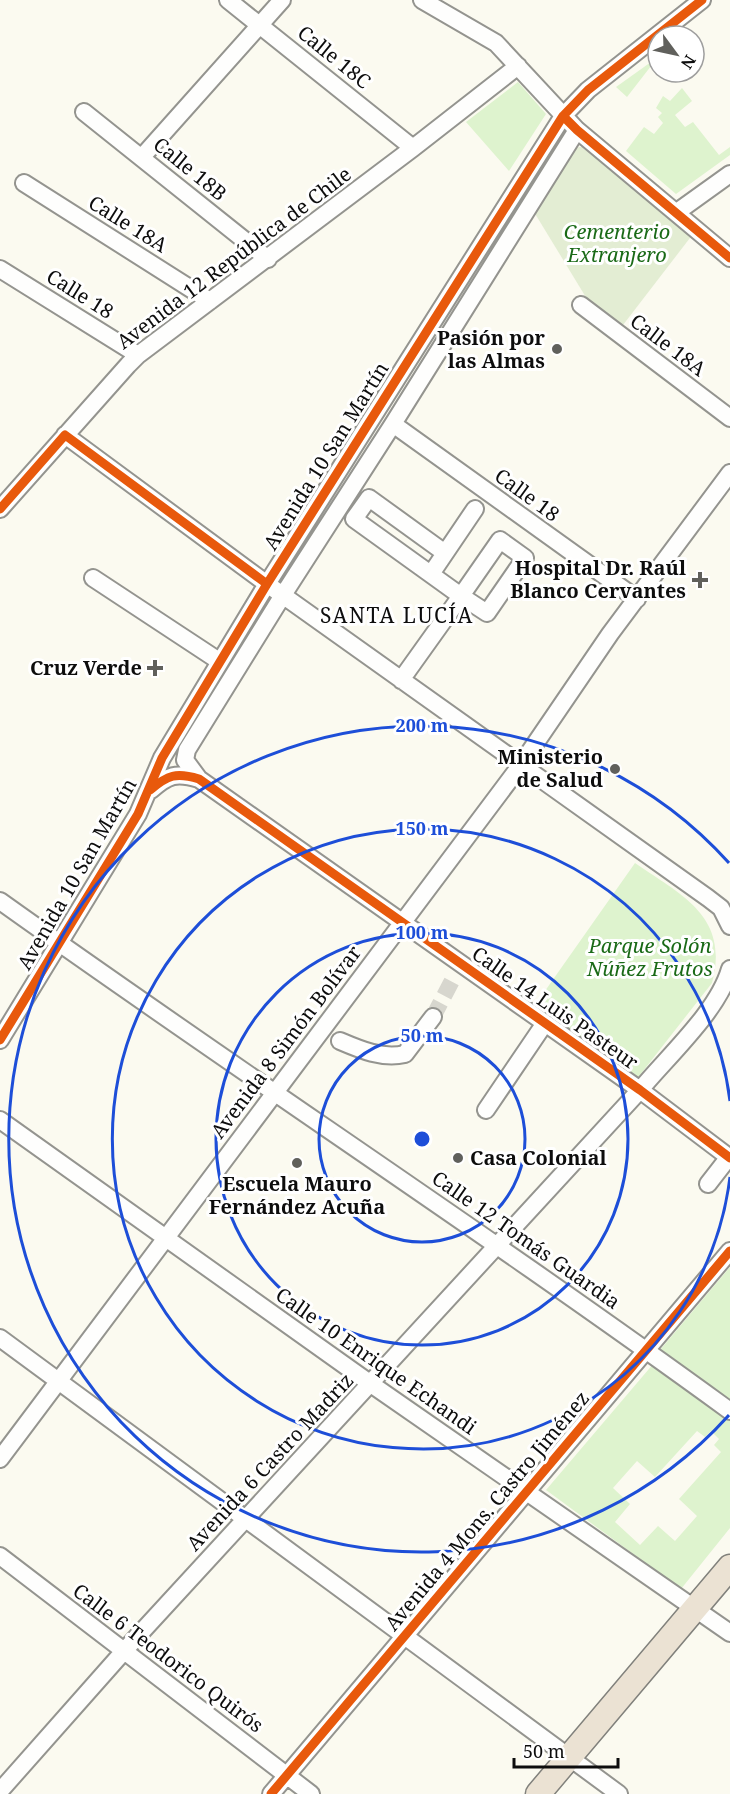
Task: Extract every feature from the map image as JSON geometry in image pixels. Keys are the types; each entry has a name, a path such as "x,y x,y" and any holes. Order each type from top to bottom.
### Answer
{"highway":[{"path":"538,1794 730,1567"}],"street":[{"name":"Calle 18C","path":"228,0 413,148"},
{"path":"142,157 282,0"},
{"path":"422,0 496,42 577,130 730,258"},
{"name":"Avenida 10 San Martín","path":"0,1040 138,814 162,758 219,662 563,116 588,90 681,6 702,0"},
{"name":"Avenida 12 República de Chile","path":"0,509 138,355 268,259 518,66"},
{"name":"Calle 18B","path":"84,112 268,259"},
{"name":"Avenida 10 San Martín","path":"199,779 190,770 185,760 187,750 577,130"},
{"path":"677,212 730,174"},
{"name":"Calle 18A","path":"24,183 210,301"},
{"name":"Calle 18","path":"0,269 138,355"},
{"name":"Calle 18A","path":"581,305 730,418"},
{"name":"Calle 18","path":"393,424 637,599"},
{"path":"65,435 267,584 708,898 721,908 730,926"},
{"name":"Avenida 8 Simón Bolívar","path":"0,1459 273,1092 520,766 637,599 730,473"},
{"path":"401,680 461,596 354,519 369,498 445,553"},
{"path":"431,574 475,508"},
{"path":"93,578 219,662"},
{"name":"Calle 14 Luis Pasteur","path":"148,792 168,776 187,776 199,779 401,923 457,970 544,1023 640,1090 729,1157"},
{"name":"Calle 12 Tomás Guardia","path":"0,901 273,1092 498,1245 730,1411"},
{"name":"Avenida 6 Castro Madriz","path":"0,1791 124,1651 640,1090 715,1004 726,985 730,969"},
{"path":"340,1041 369,1052 397,1056 405,1054 433,1017"},
{"path":"486,1110 544,1023"},
{"name":"Calle 10 Enrique Echandi","path":"0,1120 371,1384 730,1633"},
{"path":"708,1184 729,1157"},
{"name":"Avenida 4 Mons. Castro Jiménez","path":"271,1794 730,1251"},
{"path":"0,1338 619,1794"},
{"name":"Calle 6 Teodorico Quirós","path":"0,1556 311,1794"}],"green space":[{"path":"646,66 646,72 627,97 616,87"},
{"path":"518,82 546,114 509,171 466,122"},
{"path":"682,88 692,101 675,115 685,127 693,122 719,155 730,147 730,155 676,194 626,151 644,127 654,134 663,123 658,117 662,113 656,108 663,96 670,101"},
{"name":"Cementerio Extranjero","path":"582,147 693,234 623,325 587,299 534,212 575,149"},
{"name":"Parque Solón Núñez Frutos","path":"635,863 684,897 697,910 708,924 714,940 716,960 712,983 636,1080 533,1008"},
{"path":"730,1267 730,1401 660,1350"},
{"path":"654,1363 730,1419 730,1528 681,1589 546,1490","holes":["697,1431 705,1437 711,1431 719,1439 714,1445 721,1452 679,1499 697,1516 675,1541 658,1526 640,1545 615,1522 630,1504 613,1488 637,1461 655,1477"]}],"tunnel":[{"path":"433,1017 454,977"}],"cycle path":[{"path":"0,1040 138,814 162,758 267,584 563,116 588,90 702,0"},
{"path":"563,116 730,258"},
{"path":"0,509 65,435 267,584"},
{"path":"150,790 173,776 199,779 640,1090 730,1158"},
{"path":"271,1794 730,1251"}],"place":[{"name":"Pasión por las Almas","path":"557,349"},
{"name":"Hospital Dr. Raúl Blanco Cervantes","path":"700,580"},
{"name":"Cruz Verde","path":"155,668"},
{"name":"Ministerio de Salud","path":"615,769"},
{"name":"Casa Colonial","path":"458,1158"},
{"name":"Escuela Mauro Fernández Acuña","path":"297,1163"}],"district":[{"name":"SANTA LUCÍA","path":"397,616"}]}
